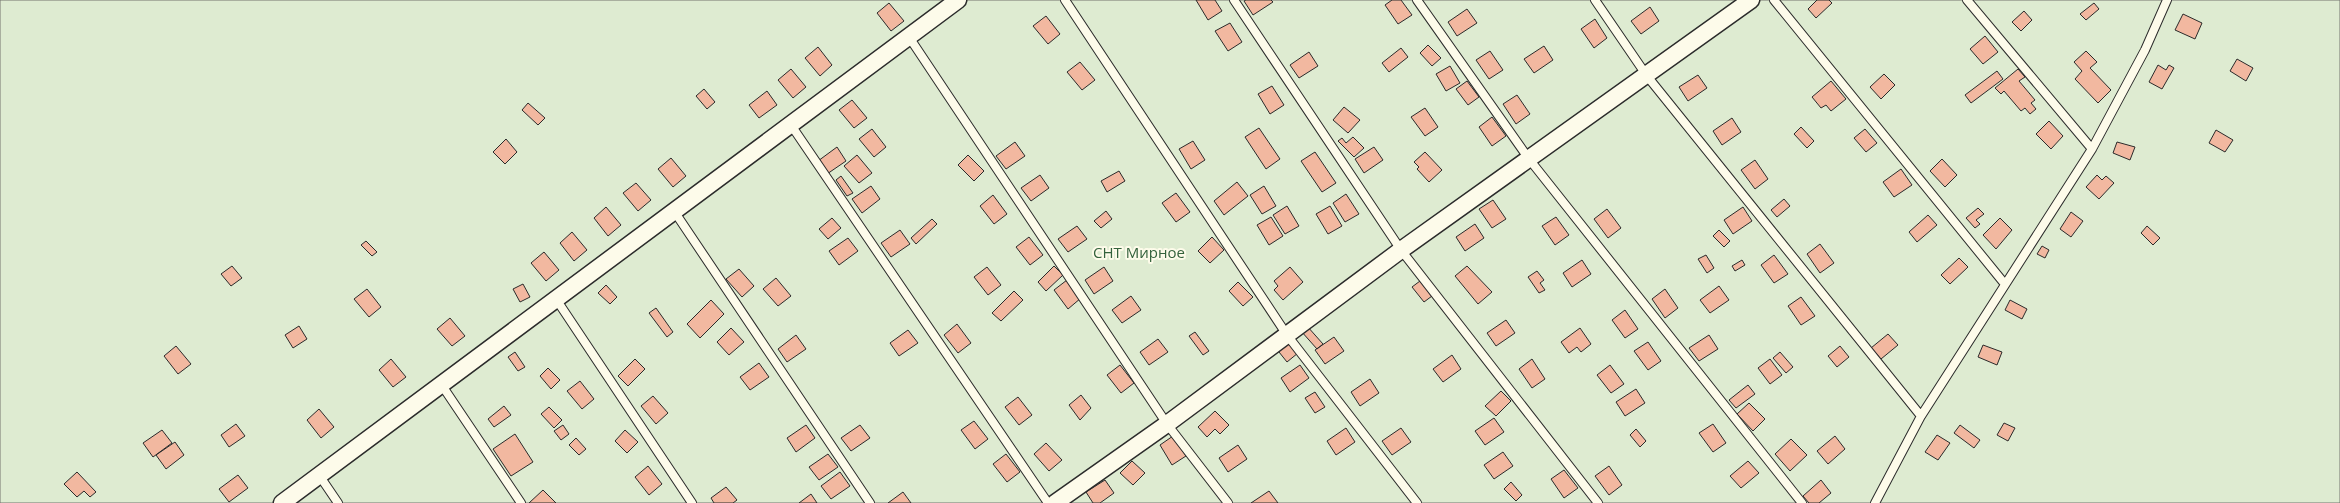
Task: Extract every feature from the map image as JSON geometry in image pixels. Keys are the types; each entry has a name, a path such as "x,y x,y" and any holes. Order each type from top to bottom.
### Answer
{"street":[{"path":"282,503 958,0"},
{"path":"1056,503 1167,424 1401,250 1751,0"}],"lane":[{"path":"1065,0 1287,335 1417,503"},
{"path":"1234,0 1401,250 1598,503"},
{"path":"1417,0 1529,159 1802,503"},
{"path":"1595,0 1647,76 1920,416"},
{"path":"1774,0 2004,283"},
{"path":"1967,0 2092,149"},
{"path":"1875,503 1920,416 2092,149 2145,50 2165,1"},
{"path":"909,36 1167,424 1228,503"},
{"path":"791,124 1048,503"},
{"path":"674,211 870,503"},
{"path":"556,299 692,503"},
{"path":"441,384 521,503"},
{"path":"319,475 338,503"}],"green space":[{"name":"СНТ Мирное","path":"0,0 2340,0 2340,503 0,503"}],"building":[{"path":"1196,0 1215,0 1222,11 1208,20"},
{"path":"1271,0 1273,2 1253,15 1244,1"},
{"path":"1392,0 1401,0 1412,15 1398,24 1385,5"},
{"path":"1817,0 1829,0 1832,3 1816,18 1808,9"},
{"path":"889,3 904,21 891,31 877,13"},
{"path":"2094,3 2099,9 2086,20 2080,14"},
{"path":"1650,7 1659,21 1641,34 1631,21"},
{"path":"1467,9 1477,23 1457,36 1448,22"},
{"path":"2024,11 2032,20 2021,31 2012,22"},
{"path":"2183,14 2202,23 2195,39 2175,30"},
{"path":"1046,16 1060,34 1048,44 1033,26"},
{"path":"1595,19 1607,38 1594,48 1581,29"},
{"path":"1230,23 1242,42 1228,51 1215,31"},
{"path":"1985,36 1998,52 1983,64 1970,49"},
{"path":"1428,45 1441,58 1432,66 1420,53"},
{"path":"1544,46 1553,60 1534,73 1524,59"},
{"path":"818,47 832,65 820,76 805,58"},
{"path":"1401,48 1408,57 1389,72 1382,63"},
{"path":"1490,51 1503,70 1489,79 1476,60"},
{"path":"2086,51 2097,62 2090,68 2111,90 2098,103 2075,79 2082,71 2074,62"},
{"path":"1309,52 1318,66 1299,78 1290,65"},
{"path":"2237,59 2253,68 2246,81 2230,71"},
{"path":"1080,62 1095,80 1082,90 1067,72"},
{"path":"2158,65 2166,70 2169,65 2174,68 2162,89 2149,82"},
{"path":"1450,66 1460,83 1446,91 1436,74"},
{"path":"791,69 806,87 793,98 778,80"},
{"path":"2018,69 2025,77 2019,81 2035,100 2031,103 2036,109 2030,114 2025,108 2021,111 2004,91 2001,94 1995,88"},
{"path":"1997,71 2003,79 1971,103 1965,95"},
{"path":"1884,74 1895,85 1881,99 1870,87"},
{"path":"1698,75 1707,88 1688,101 1679,87"},
{"path":"1467,81 1479,97 1468,105 1456,89"},
{"path":"1831,81 1846,99 1831,111 1826,105 1821,108 1812,97"},
{"path":"1272,86 1284,105 1270,114 1258,94"},
{"path":"704,89 715,102 707,109 696,96"},
{"path":"767,91 777,105 759,118 749,105"},
{"path":"1517,95 1530,114 1516,124 1503,104"},
{"path":"852,100 867,118 854,128 839,110"},
{"path":"528,103 545,118 538,125 522,110"},
{"path":"1344,107 1360,120 1348,133 1333,120"},
{"path":"1425,108 1438,127 1425,136 1411,117"},
{"path":"1492,117 1506,136 1492,146 1479,127"},
{"path":"1732,118 1741,132 1722,145 1713,131"},
{"path":"2049,121 2063,136 2051,149 2036,134"},
{"path":"1801,127 1814,141 1807,148 1794,134"},
{"path":"1259,128 1280,159 1266,169 1245,137"},
{"path":"872,129 886,147 874,157 859,139"},
{"path":"1865,129 1877,143 1866,152 1854,138"},
{"path":"2216,130 2233,140 2225,152 2209,143"},
{"path":"1353,137 1364,148 1354,157 1338,141 1342,138 1346,143"},
{"path":"506,139 517,152 505,164 493,152"},
{"path":"1193,141 1205,160 1191,169 1179,149"},
{"path":"1015,142 1025,156 1006,169 996,156"},
{"path":"2117,142 2135,147 2130,160 2113,153"},
{"path":"837,147 846,161 827,174 818,161"},
{"path":"1374,147 1383,160 1364,173 1355,159"},
{"path":"1315,152 1336,183 1322,192 1301,161"},
{"path":"1425,152 1442,170 1429,182 1417,169 1419,167 1414,162"},
{"path":"857,155 872,173 859,183 844,166"},
{"path":"968,155 984,171 974,181 958,165"},
{"path":"671,158 686,176 673,187 658,169"},
{"path":"1942,159 1957,175 1945,187 1930,171"},
{"path":"1755,160 1768,179 1755,189 1741,170"},
{"path":"1901,169 1912,185 1894,197 1883,182"},
{"path":"1119,171 1125,181 1107,192 1101,181"},
{"path":"1040,175 1049,188 1031,201 1021,188"},
{"path":"2097,175 2102,180 2106,176 2114,183 2099,199 2086,187"},
{"path":"841,176 853,193 847,196 836,180"},
{"path":"1237,182 1248,196 1224,215 1214,201"},
{"path":"636,183 651,200 638,211 623,193"},
{"path":"871,186 880,199 862,213 852,199"},
{"path":"1264,186 1276,206 1262,214 1250,195"},
{"path":"1176,193 1190,212 1176,222 1162,203"},
{"path":"1346,194 1359,214 1345,222 1333,203"},
{"path":"993,195 1007,214 994,224 980,206"},
{"path":"1784,199 1790,206 1777,217 1771,210"},
{"path":"1493,200 1506,219 1492,228 1479,209"},
{"path":"1287,206 1299,226 1285,234 1273,215"},
{"path":"1330,206 1342,226 1328,234 1316,214"},
{"path":"606,207 621,225 608,236 594,218"},
{"path":"1743,207 1752,221 1733,234 1724,220"},
{"path":"1978,208 1984,214 1976,220 1980,224 1975,228 1966,218"},
{"path":"1607,209 1621,228 1608,238 1594,219"},
{"path":"1106,211 1112,219 1101,228 1094,221"},
{"path":"2071,212 2083,221 2071,237 2060,229"},
{"path":"1928,215 1937,225 1917,242 1909,232"},
{"path":"1271,217 1283,236 1269,245 1257,225"},
{"path":"1556,217 1569,235 1555,245 1542,226"},
{"path":"832,218 841,228 828,239 819,229"},
{"path":"2000,218 2012,230 1996,249 1983,235"},
{"path":"932,219 937,224 916,244 911,238"},
{"path":"1475,224 1484,238 1465,251 1456,237"},
{"path":"1077,226 1087,239 1068,252 1058,239"},
{"path":"2147,226 2160,238 2153,245 2141,233"},
{"path":"900,230 910,244 891,257 881,243"},
{"path":"1719,230 1730,241 1724,247 1713,236"},
{"path":"572,232 587,250 574,261 560,243"},
{"path":"1029,237 1043,255 1030,265 1016,247"},
{"path":"1212,237 1224,250 1210,263 1198,251"},
{"path":"848,238 858,251 839,265 829,251"},
{"path":"366,241 377,252 372,256 361,245"},
{"path":"1820,244 1834,263 1820,273 1807,254"},
{"path":"2042,246 2049,250 2045,258 2037,254"},
{"path":"544,252 559,270 546,281 531,263"},
{"path":"1706,255 1714,268 1707,273 1698,259"},
{"path":"1774,255 1788,274 1774,283 1761,265"},
{"path":"1959,258 1968,267 1950,284 1941,275"},
{"path":"1582,260 1591,274 1572,287 1563,273"},
{"path":"1742,260 1745,265 1735,271 1732,266"},
{"path":"232,266 242,278 231,286 221,274"},
{"path":"1054,266 1063,275 1046,291 1038,282"},
{"path":"1467,266 1492,292 1478,304 1455,276"},
{"path":"987,267 1001,285 988,295 974,277"},
{"path":"1104,267 1113,281 1094,294 1085,280"},
{"path":"1290,267 1303,282 1283,300 1274,290 1278,286 1274,281"},
{"path":"739,269 754,286 742,297 726,279"},
{"path":"1537,271 1544,280 1540,283 1545,290 1539,293 1528,277"},
{"path":"776,278 791,296 778,306 763,289"},
{"path":"1067,280 1081,298 1068,309 1054,290"},
{"path":"1420,281 1432,296 1424,302 1412,287"},
{"path":"1238,282 1253,297 1243,306 1229,291"},
{"path":"523,284 530,297 520,302 513,289"},
{"path":"606,285 617,297 610,304 598,293"},
{"path":"1719,286 1729,300 1710,313 1700,300"},
{"path":"367,289 381,307 369,317 354,299"},
{"path":"1665,289 1678,308 1665,318 1652,299"},
{"path":"1014,291 1023,300 1001,321 992,313"},
{"path":"1131,296 1141,310 1122,323 1112,310"},
{"path":"1801,297 1815,316 1801,325 1788,306"},
{"path":"711,300 724,314 700,338 687,324"},
{"path":"2010,300 2027,309 2022,319 2005,310"},
{"path":"656,308 673,332 667,337 649,313"},
{"path":"1625,310 1638,329 1625,338 1612,320"},
{"path":"450,318 465,336 452,346 437,329"},
{"path":"1506,320 1515,333 1496,346 1487,333"},
{"path":"957,324 971,343 958,353 944,335"},
{"path":"299,326 307,339 293,348 285,335"},
{"path":"1307,326 1323,344 1317,349 1301,331"},
{"path":"731,328 744,342 729,355 717,342"},
{"path":"1580,328 1591,344 1581,352 1577,347 1569,353 1561,342"},
{"path":"908,330 918,343 899,356 890,343"},
{"path":"1195,332 1209,351 1203,355 1189,336"},
{"path":"1888,334 1898,345 1881,359 1871,348"},
{"path":"796,335 806,349 787,362 778,349"},
{"path":"1709,335 1718,349 1699,361 1689,348"},
{"path":"1334,337 1344,351 1325,364 1315,350"},
{"path":"1287,338 1298,353 1287,362 1275,347"},
{"path":"1158,339 1168,352 1149,365 1140,352"},
{"path":"1648,342 1661,361 1648,370 1634,351"},
{"path":"1983,345 2002,352 1997,365 1978,357"},
{"path":"176,346 191,364 178,374 164,356"},
{"path":"1840,346 1849,357 1837,367 1828,356"},
{"path":"515,352 525,367 518,371 508,357"},
{"path":"1780,352 1793,367 1786,373 1773,358"},
{"path":"1452,355 1461,369 1443,382 1433,369"},
{"path":"391,359 406,377 393,387 379,370"},
{"path":"635,359 645,369 628,386 618,376"},
{"path":"1532,359 1545,379 1532,388 1519,369"},
{"path":"1770,359 1782,375 1770,384 1758,368"},
{"path":"759,363 769,377 750,390 740,377"},
{"path":"1120,365 1134,383 1121,393 1107,375"},
{"path":"1300,365 1309,378 1290,392 1281,378"},
{"path":"1610,365 1624,384 1611,393 1597,375"},
{"path":"548,368 560,380 551,389 540,376"},
{"path":"1370,379 1379,393 1360,406 1351,392"},
{"path":"580,381 594,399 582,409 567,391"},
{"path":"1748,385 1755,394 1736,408 1729,400"},
{"path":"1636,389 1645,403 1625,416 1616,402"},
{"path":"1501,391 1511,401 1496,416 1485,406"},
{"path":"1315,392 1325,407 1315,413 1305,398"},
{"path":"1081,395 1091,408 1080,420 1069,405"},
{"path":"653,396 668,413 656,424 641,406"},
{"path":"1018,397 1032,415 1019,425 1005,407"},
{"path":"1749,403 1765,419 1753,431 1737,414"},
{"path":"504,406 511,415 494,427 488,419"},
{"path":"549,407 562,420 554,428 541,414"},
{"path":"319,409 334,427 321,438 307,420"},
{"path":"1215,411 1229,425 1220,434 1215,429 1207,437 1198,427"},
{"path":"1494,418 1504,432 1485,445 1475,431"},
{"path":"974,421 988,439 975,449 961,430"},
{"path":"2004,423 2015,428 2008,441 1997,435"},
{"path":"236,424 245,436 229,447 221,435"},
{"path":"1713,424 1726,443 1713,452 1699,433"},
{"path":"563,425 569,434 561,440 554,431"},
{"path":"806,425 815,438 796,452 787,438"},
{"path":"860,425 870,438 851,451 841,438"},
{"path":"1960,425 1980,440 1974,448 1954,433"},
{"path":"1346,428 1355,442 1336,455 1327,441"},
{"path":"1401,428 1411,442 1392,455 1382,441"},
{"path":"1636,429 1646,441 1640,447 1630,435"},
{"path":"162,430 172,443 153,457 143,443"},
{"path":"625,430 638,442 627,453 615,441"},
{"path":"515,434 533,462 511,476 493,449"},
{"path":"1937,435 1950,443 1938,460 1925,452"},
{"path":"1173,436 1186,456 1172,465 1160,445"},
{"path":"1835,436 1845,449 1828,464 1817,451"},
{"path":"576,438 586,449 579,455 569,445"},
{"path":"1791,439 1807,455 1790,471 1775,454"},
{"path":"175,442 184,455 166,469 156,455"},
{"path":"1046,443 1062,460 1049,471 1034,454"},
{"path":"1238,445 1247,459 1228,472 1219,458"},
{"path":"1503,452 1513,466 1494,479 1484,465"},
{"path":"828,454 838,467 819,480 809,467"},
{"path":"1006,454 1020,472 1007,482 993,464"},
{"path":"1132,461 1145,473 1133,485 1120,473"},
{"path":"1748,461 1759,473 1741,488 1730,476"},
{"path":"648,466 662,484 649,495 635,477"},
{"path":"1609,466 1622,485 1609,495 1595,476"},
{"path":"1564,470 1578,488 1564,498 1551,479"},
{"path":"77,472 96,492 90,497 84,491 77,497 64,484"},
{"path":"840,472 850,486 831,499 821,486"},
{"path":"238,475 248,488 229,502 219,489"},
{"path":"1105,480 1114,493 1100,503 1093,503 1086,492"},
{"path":"1821,480 1831,493 1819,503 1809,503 1803,496"},
{"path":"1511,482 1522,495 1516,501 1504,489"},
{"path":"726,487 737,500 733,503 714,503 711,498"},
{"path":"543,490 556,503 529,503"},
{"path":"1269,491 1278,503 1251,503"},
{"path":"903,492 911,503 888,503"},
{"path":"811,494 817,503 799,503"}]}
